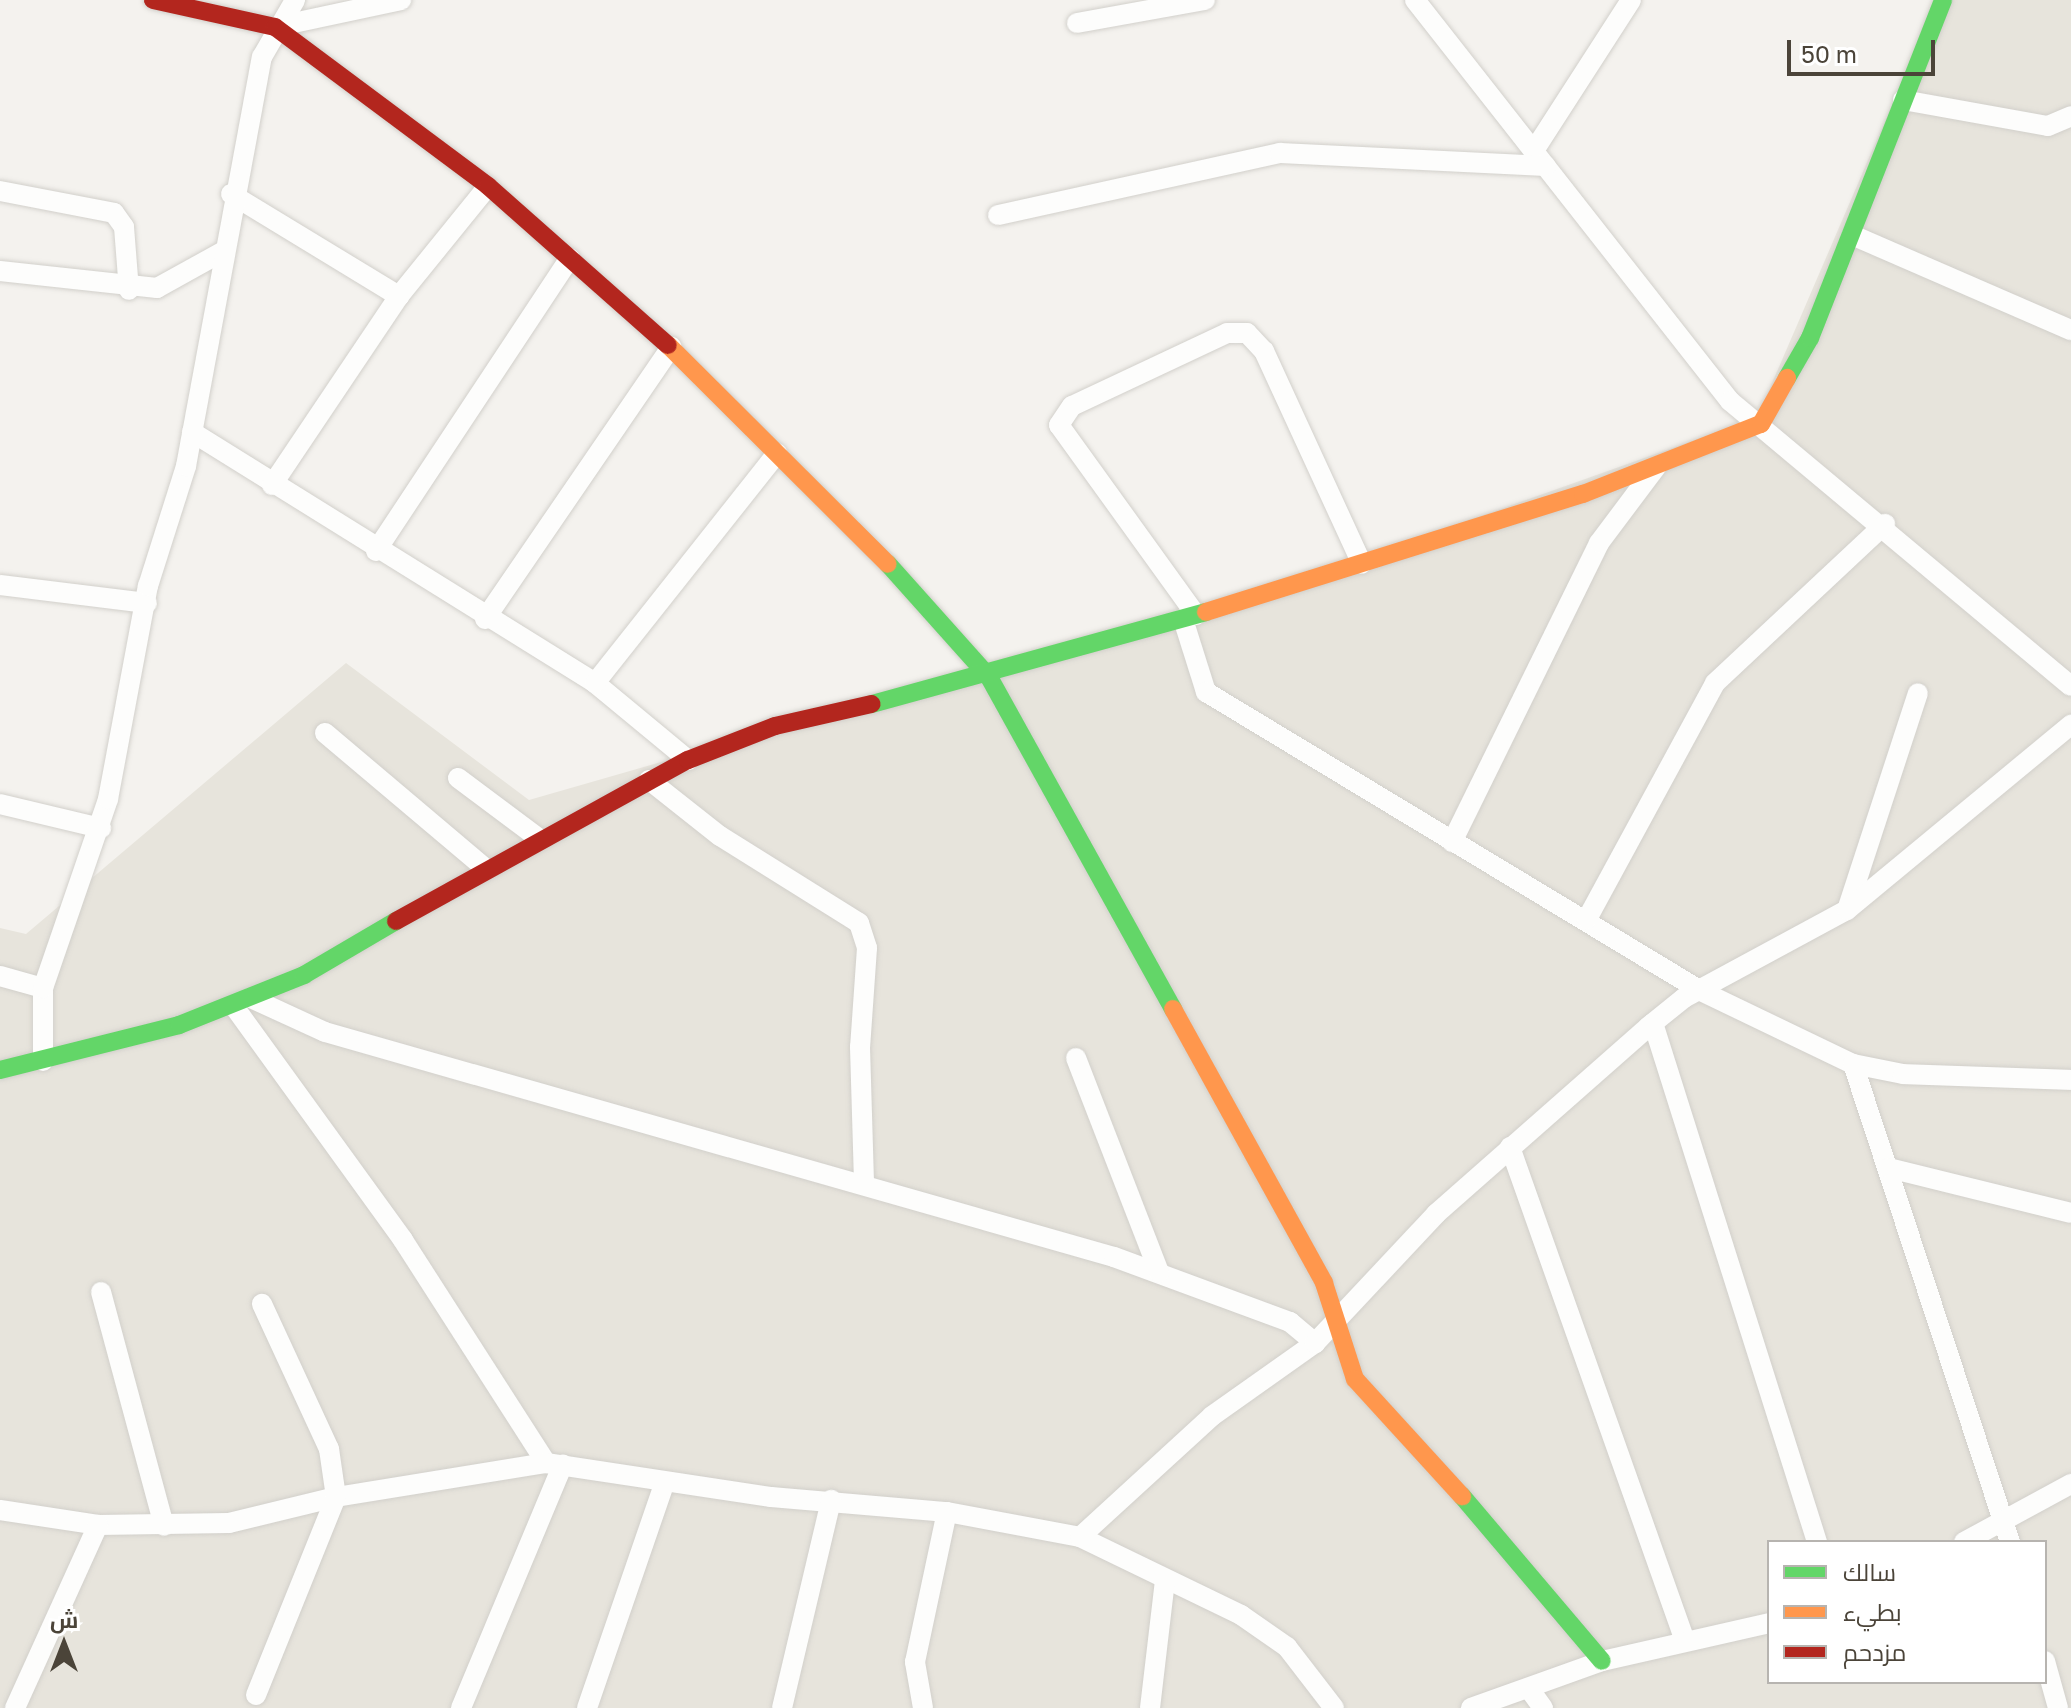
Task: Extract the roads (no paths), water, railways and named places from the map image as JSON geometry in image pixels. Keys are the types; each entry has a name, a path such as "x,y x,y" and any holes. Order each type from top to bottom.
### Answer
{"street":[{"path":"153,0 275,27 488,186 671,347 777,453 989,677 1324,1283 1334,1325 1355,1379 1558,1601 1602,1661"},
{"path":"43,1061 43,988 101,828 147,603 192,432 231,194 275,27 295,0"},
{"path":"275,27 401,0"},
{"path":"1077,23 1205,0"},
{"path":"1416,0 1693,361 1761,424 1885,524 2071,686"},
{"path":"1540,158 1631,0"},
{"path":"0,1070 43,1061 242,1002 395,925 537,837 688,760 775,726 989,677 1190,617 1656,467 1761,424 1796,367 1852,235 1943,0"},
{"path":"1903,100 2048,126 2071,116"},
{"path":"998,215 1280,153 1540,158"},
{"path":"272,485 399,296 488,186"},
{"path":"0,191 114,213 124,227 129,290"},
{"path":"231,194 399,296"},
{"path":"1852,235 2071,330"},
{"path":"0,271 129,290 181,281 222,252"},
{"path":"376,551 570,258"},
{"path":"1362,564 1264,351 1247,333 1227,333 1072,406 1059,425 1190,617 1206,692 1452,842 1587,919 1701,991 1853,1064 1903,1074 2071,1080"},
{"path":"485,619 671,347"},
{"path":"192,432 485,619 595,683 688,760"},
{"path":"595,683 777,453"},
{"path":"1452,842 1599,543 1656,467"},
{"path":"1587,919 1715,683 1885,524"},
{"path":"0,585 147,603"},
{"path":"1847,910 1918,693"},
{"path":"1080,1537 1212,1416 1315,1343 1436,1214 1653,1023 1701,991 1847,910 2071,725"},
{"path":"325,733 486,869"},
{"path":"458,778 537,837"},
{"path":"649,780 720,836 859,923 867,948 860,1047 864,1181"},
{"path":"0,804 101,828"},
{"path":"0,976 43,988"},
{"path":"242,1002 325,1032 864,1181 1159,1272 1290,1322 1315,1343"},
{"path":"242,1002 555,1464"},
{"path":"1653,1023 1816,1540"},
{"path":"1076,1058 1159,1272"},
{"path":"1853,1064 2007,1533"},
{"path":"1510,1147 1684,1638"},
{"path":"1889,1168 2071,1213"},
{"path":"101,1292 164,1526"},
{"path":"256,1695 336,1497 329,1449 262,1304"},
{"path":"461,1708 555,1464"},
{"path":"0,1510 98,1525 229,1523 336,1497 555,1464 665,1482 947,1512 1080,1537 1264,1627 1334,1708"},
{"path":"587,1708 665,1482"},
{"path":"1974,1540 2007,1533 2071,1484"},
{"path":"782,1708 831,1500"},
{"path":"923,1708 915,1662 947,1512"},
{"path":"15,1708 98,1525"},
{"path":"1150,1708 1165,1581"},
{"path":"1471,1708 1530,1690 1602,1661 1684,1638 1767,1623"},
{"path":"2047,1666 2061,1698"},
{"path":"1530,1690 1543,1708"}]}
